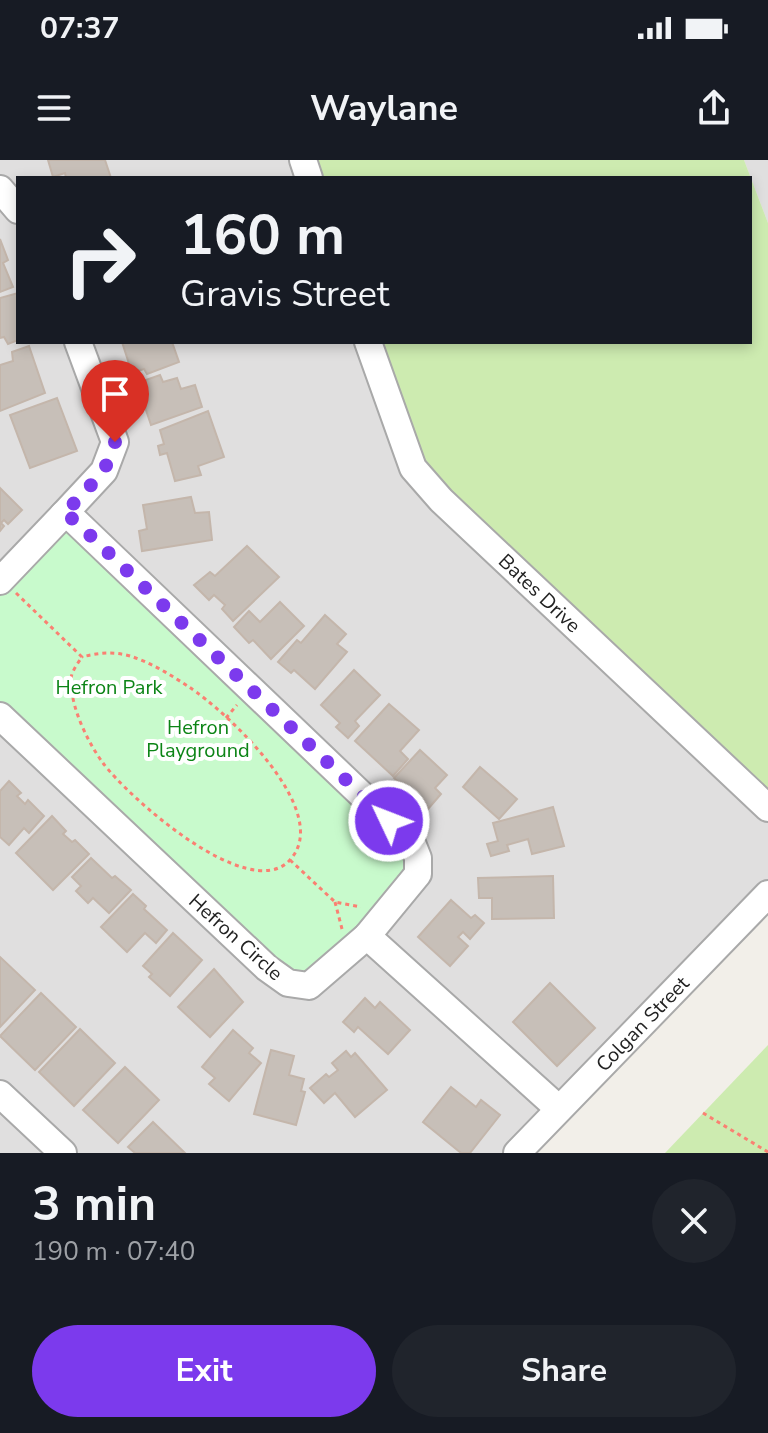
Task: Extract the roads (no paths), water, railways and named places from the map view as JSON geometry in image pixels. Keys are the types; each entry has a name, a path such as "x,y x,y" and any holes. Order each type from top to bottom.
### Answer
{"street":[{"path":"0,189 16,208"},
{"path":"1,580 104,471 115,442 79,344"},
{"name":"Bates Drive","path":"369,344 413,468 431,489 768,808"},
{"name":"Hefron Circle","path":"0,716 267,968 288,983 309,986 367,936 418,874 418,858 412,843 73,519 63,515"},
{"name":"Colgan Street","path":"517,1153 768,894"},
{"path":"367,936 559,1109"},
{"path":"0,1094 63,1153"}],"park label":[{"name":"Hefron Park","path":"109,687"},
{"name":"Hefron Playground","path":"198,738"}]}
